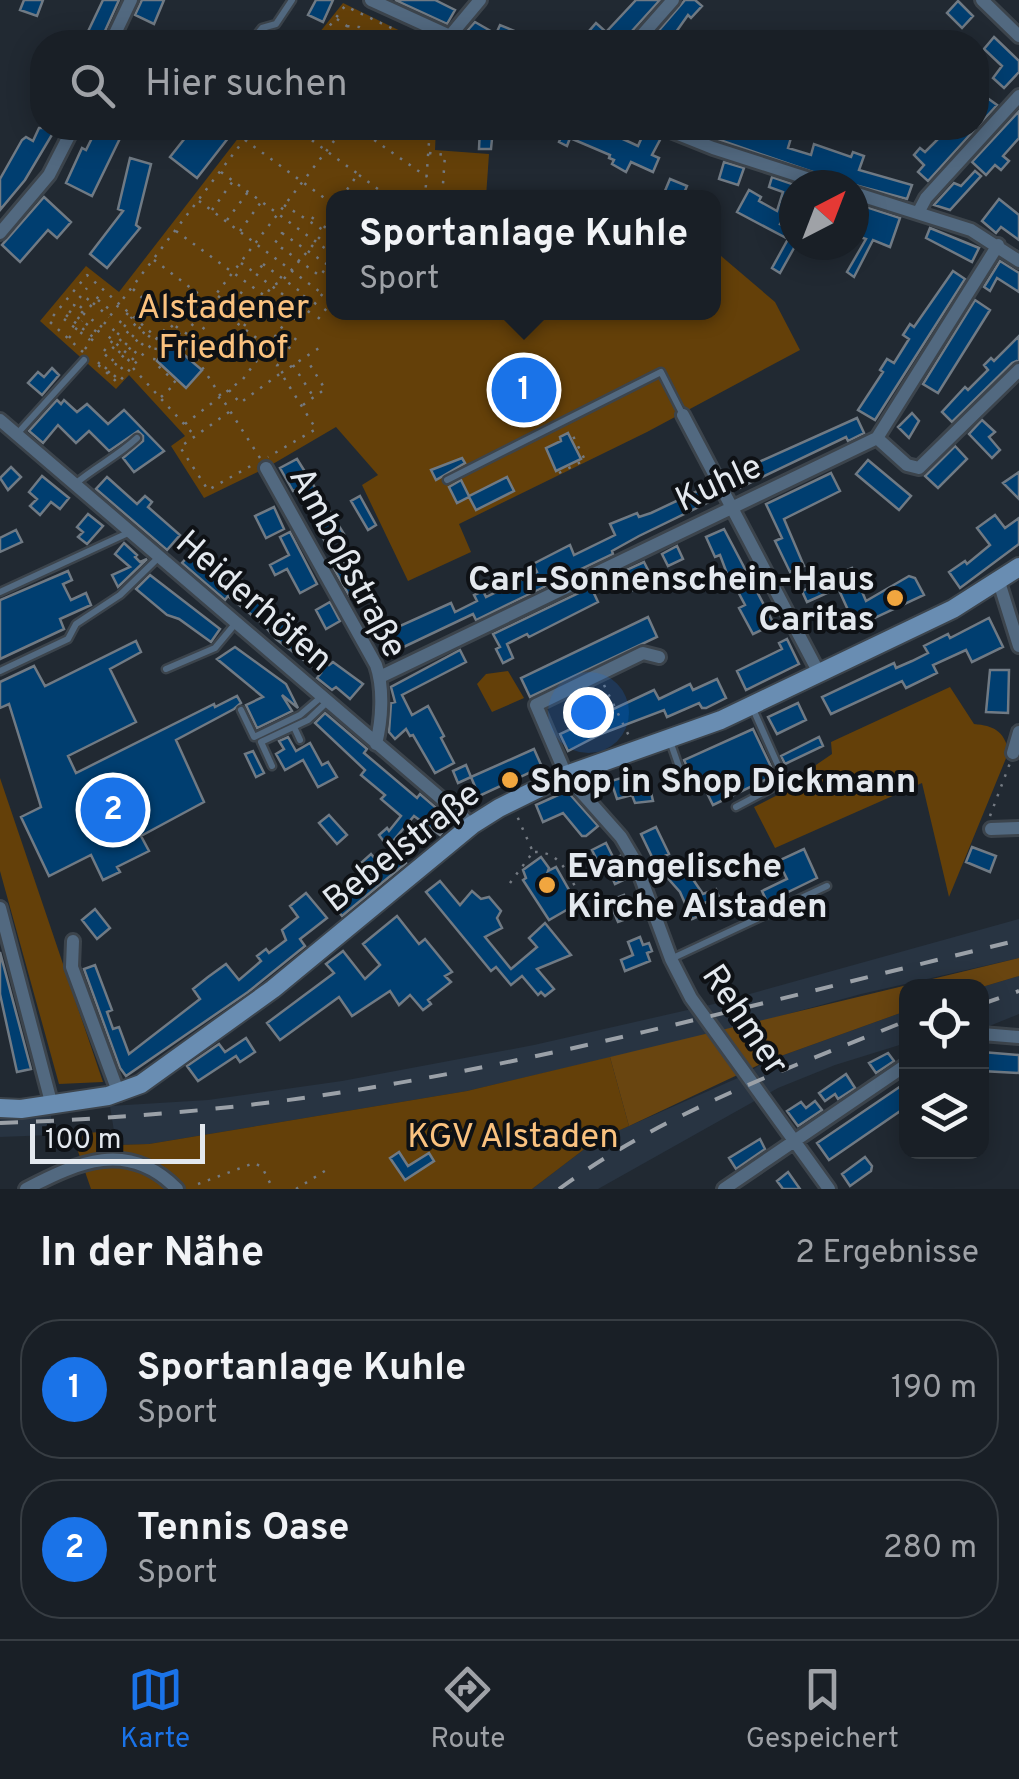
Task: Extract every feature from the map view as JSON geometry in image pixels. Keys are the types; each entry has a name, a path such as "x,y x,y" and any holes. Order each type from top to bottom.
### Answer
{"street":[{"path":"116,30 130,0"},
{"path":"371,0 435,30"},
{"path":"462,30 480,0"},
{"path":"647,30 673,0"},
{"path":"982,0 1019,36"},
{"path":"989,129 1019,96"},
{"path":"0,233 48,175 67,140"},
{"path":"693,140 781,170"},
{"path":"918,213 926,198 979,140"},
{"path":"869,198 964,228 1019,260"},
{"path":"998,245 877,438 906,465 919,468 1019,370"},
{"path":"683,415 819,673"},
{"name":"Heiderhöfen","path":"0,420 472,825"},
{"name":"Kuhle","path":"380,677 877,438"},
{"name":"Amboßstraße","path":"264,464 270,484 372,655 380,677 380,728 376,744"},
{"name":"Bebelstraße","path":"0,1108 21,1109 113,1094 140,1084 273,989 472,825 511,802 566,775 670,740 751,706 962,605 1019,566"},
{"path":"999,582 1019,646"},
{"path":"599,674 643,653 659,657"},
{"name":"Rehmer","path":"599,674 536,705 566,775 628,848 691,998 829,1189"},
{"path":"1013,753 1019,732"},
{"path":"990,823 1019,828"},
{"path":"0,908 57,1101"},
{"path":"73,940 72,967 113,1094"},
{"path":"989,1035 1019,1037"},
{"path":"724,1189 900,1069"},
{"path":"26,1189 80,1163 115,1160 150,1168 177,1189"}],"lane":[{"path":"260,30 276,24 292,0"},
{"path":"16,435 85,356"},
{"path":"447,480 662,372 683,415"},
{"path":"74,485 118,456 137,438"},
{"path":"0,592 129,532"},
{"path":"0,670 68,639 76,624 120,595 159,558"},
{"path":"166,669 215,648 236,624"},
{"path":"241,710 254,737 300,716 324,699"},
{"path":"272,766 261,742 308,720 324,699"},
{"path":"736,807 785,781 751,706"},
{"path":"294,727 300,740"},
{"path":"670,740 679,767"},
{"path":"672,958 827,886"}],"path":[{"path":"326,30 345,6 396,30"},
{"path":"336,18 352,30"},
{"path":"346,25 363,30"},
{"path":"85,356 98,333 243,140"},
{"path":"245,140 326,199"},
{"path":"311,140 378,189"},
{"path":"183,337 335,140"},
{"path":"374,140 427,177"},
{"path":"426,190 429,140"},
{"path":"428,153 445,155 443,190"},
{"path":"220,171 326,250"},
{"path":"347,190 358,174"},
{"path":"211,211 233,181"},
{"path":"226,222 248,192"},
{"path":"198,200 322,294"},
{"path":"240,232 261,202"},
{"path":"284,206 324,230"},
{"path":"311,221 317,212"},
{"path":"243,327 272,286 310,252 326,227"},
{"path":"175,230 300,322 326,289"},
{"path":"326,264 282,233 275,243 320,276 326,268"},
{"path":"153,259 268,346"},
{"path":"240,263 298,306 306,295 263,264 256,274"},
{"path":"149,370 155,364 157,338 86,276 49,321 118,383 157,338 170,324"},
{"path":"87,288 74,305 102,328"},
{"path":"132,288 183,337 264,464"},
{"path":"227,302 236,289 274,316"},
{"path":"68,338 104,290"},
{"path":"79,310 92,293"},
{"path":"216,294 249,318"},
{"path":"95,301 112,315"},
{"path":"95,301 112,315"},
{"path":"175,330 196,301"},
{"path":"318,319 326,309"},
{"path":"96,323 104,312"},
{"path":"129,312 108,336 136,362"},
{"path":"93,340 66,315 82,320 98,333"},
{"path":"185,424 243,378 291,315"},
{"path":"98,365 134,316"},
{"path":"190,347 213,316"},
{"path":"104,351 138,320"},
{"path":"106,372 142,324"},
{"path":"106,372 150,331"},
{"path":"112,378 150,331"},
{"path":"230,411 180,447 208,490 264,464 316,429 278,366 296,338"},
{"path":"229,390 240,403 319,348"},
{"path":"301,406 325,390 305,357"},
{"path":"155,364 176,383 161,398"},
{"path":"294,365 314,397"},
{"path":"132,367 195,436"},
{"path":"160,378 165,372"},
{"path":"559,473 584,460 564,419"},
{"path":"599,674 637,750"},
{"path":"990,823 1013,753"},
{"path":"511,802 533,852"},
{"path":"510,883 533,852"},
{"path":"533,852 546,852 558,858 578,892 570,918"},
{"path":"198,1184 254,1163 262,1166 273,1189"},
{"path":"296,1189 328,1168"}],"shaded area":[{"path":"1019,919 1019,958 927,979 899,979 899,985 737,1028 467,1091 149,1144 117,1145 110,1106 208,1100 342,1081 534,1045 714,1004"},
{"path":"1019,958 1019,976 989,985 989,979 932,979"},
{"path":"1019,976 1019,1014 989,1026 989,985"},
{"path":"899,987 899,1014 767,1061 629,1126 610,1057"},
{"path":"899,1014 899,1045 778,1088 598,1189 532,1189 595,1141 740,1077 767,1061"},
{"path":"0,1115 51,1115 51,1135 0,1137"}],"green space":[{"path":"343,3 398,30 322,30"},
{"name":"Alstadener Friedhof","path":"237,140 435,140 435,150 489,154 486,190 326,190 326,320 721,320 721,256 775,302 800,350 647,432 459,524 471,552 408,581 362,485 378,475 336,427 204,498 171,446 185,436 129,375 116,389 40,321 86,266 119,292"},
{"path":"508,671 524,698 492,712 477,684 486,674"},
{"path":"950,687 974,724 997,730 1009,751 949,897 922,783 775,848 754,807 795,786 794,780 832,754 831,742"},
{"path":"0,778 103,1082 59,1084 0,871"},
{"name":"KGV Alstaden","path":"610,1057 629,1126 595,1141 532,1189 91,1189 72,1134 114,1131 118,1145 149,1144 467,1091"}],"building":[{"path":"24,0 43,0 37,16 20,10"},
{"path":"103,0 119,0 105,30 89,30"},
{"path":"142,0 164,0 154,24 135,15"},
{"path":"316,0 333,0 323,22 308,15"},
{"path":"395,0 435,0 455,10 447,24"},
{"path":"636,0 660,0 633,30 608,30"},
{"path":"685,0 695,0 702,6 691,18 688,15 677,30 659,30"},
{"path":"958,1 973,16 962,28 947,13"},
{"path":"475,22 489,30 468,30"},
{"path":"994,37 1019,61 1019,72 1004,88 993,78 1002,66 989,54 989,43"},
{"path":"1019,111 1019,138 1003,156 1009,161 1001,170 995,165 986,175 972,162"},
{"path":"26,137 33,141 49,140 25,180 0,210 0,179 22,140"},
{"path":"91,140 119,140 92,196 66,183 82,148 86,150"},
{"path":"183,140 227,140 197,178 170,157"},
{"path":"479,140 492,140 491,149 479,149"},
{"path":"575,140 625,140 638,146 641,140 660,140 652,155 659,158 653,172 631,162 626,172 612,164 610,155"},
{"path":"720,140 790,140 788,148 811,155 814,144 851,157 853,152 864,156 859,170 807,170"},
{"path":"937,140 965,140 928,181 918,172 924,165 914,155 920,148 925,152"},
{"path":"130,158 151,164 136,225 140,228 107,268 90,254 123,211 118,209"},
{"path":"724,162 744,168 738,185 719,179"},
{"path":"975,171 981,176 950,210 934,205 954,183 961,186"},
{"path":"869,173 912,185 907,199 869,189"},
{"path":"772,177 779,179 779,191 769,187"},
{"path":"670,179 687,186 685,190 665,190"},
{"path":"749,190 777,211 779,205 779,234 737,212"},
{"path":"44,197 71,222 57,238 48,230 20,262 2,245"},
{"path":"999,199 1019,215 1019,240 1001,227 996,233 982,221"},
{"path":"869,208 900,218 890,247 873,240 869,248"},
{"path":"930,228 979,248 972,262 926,238"},
{"path":"779,255 779,260 787,260 780,273 772,268"},
{"path":"854,260 863,260 854,277 847,272"},
{"path":"1000,261 1019,273 1019,292 997,278 990,291 984,287"},
{"path":"953,271 965,279 875,420 858,410 887,359 894,363 909,339 903,335 910,324 914,327"},
{"path":"975,300 990,310 938,393 923,384"},
{"path":"1019,336 1019,360 952,422 942,412 988,370 984,365 991,358 994,361"},
{"path":"172,338 202,370 186,388 157,361"},
{"path":"52,368 59,375 42,395 28,383 38,372 44,377"},
{"path":"57,400 61,404 64,400 77,412 87,404 108,424 124,410 164,451 134,472 123,458 143,441 138,431 109,451 89,431 76,443 58,425 43,443 29,431"},
{"path":"912,413 919,421 909,438 898,427"},
{"path":"857,418 864,433 848,441 846,437 737,489 730,475"},
{"path":"982,420 995,432 989,437 1000,450 992,458 969,434"},
{"path":"568,433 581,459 556,471 546,448"},
{"path":"955,446 967,459 938,488 925,476"},
{"path":"462,458 465,463 436,480 431,470"},
{"path":"297,459 344,534 326,544 298,489 293,491 280,468"},
{"path":"868,460 911,496 899,510 856,474"},
{"path":"11,467 21,477 8,490 0,478"},
{"path":"1019,472 1019,499 1003,483"},
{"path":"831,473 840,491 784,519 804,566 790,572 775,541 782,538 766,504"},
{"path":"42,476 69,498 60,509 51,502 40,515 30,506 37,499 29,492"},
{"path":"107,477 137,504 145,496 152,502 148,507 180,535 167,550 96,489"},
{"path":"507,477 514,491 476,510 469,497 457,503 449,487 461,480 469,496"},
{"path":"702,489 709,502 639,536 612,551 613,554 571,574 569,570 544,587 476,620 473,614 391,653 382,634 451,603 455,612 477,601 474,595 483,591 486,597 537,572 533,564 570,545 574,555 615,535 610,524 637,513 639,517 651,513"},
{"path":"360,496 376,525 368,530 351,501"},
{"path":"274,507 284,529 266,538 255,516"},
{"path":"88,514 103,526 87,544 78,537 83,532 77,527"},
{"path":"995,515 1005,528 1019,518 1019,544 960,588 949,572 965,561 967,564 990,545 977,528"},
{"path":"724,529 774,624 753,634 739,608 745,605 735,586 732,587 720,555 715,557 706,537"},
{"path":"16,530 22,542 0,552 0,538"},
{"path":"290,532 317,584 300,593 287,569 275,575 270,565 289,555 280,537"},
{"path":"124,543 140,562 147,559 118,587 112,575 130,567 115,554"},
{"path":"677,546 683,559 668,566 662,554"},
{"path":"193,551 226,581 233,573 242,580 239,584 329,665 333,662 363,684 350,699 336,687 332,690 317,678 321,673 182,563"},
{"path":"339,555 360,591 350,597 329,560"},
{"path":"644,562 653,580 633,590 624,571"},
{"name":"Carl-Sonnenschein-Haus Caritas","path":"852,568 866,601 909,576 915,578 924,595 849,630 840,614 848,610 838,588 807,602 802,591"},
{"path":"68,571 72,580 63,584 71,600 86,593 91,605 60,619 64,629 0,659 0,600"},
{"path":"150,575 220,629 211,642 167,615 136,589"},
{"path":"591,587 598,602 507,644 513,658 503,663 493,634"},
{"path":"330,602 340,621 326,629 316,610"},
{"path":"648,617 657,637 530,697 521,678"},
{"path":"989,618 1003,647 972,662 966,650 933,665 937,673 906,688 902,681 831,714 822,697 894,663 896,668 912,661 928,653 924,646"},
{"path":"787,639 799,664 746,690 737,671 782,649 779,643"},
{"path":"136,641 141,652 110,669 136,722 68,756 76,773 214,704 215,707 237,696 241,703 176,740 204,802 141,836 149,851 117,867 120,872 103,880 91,855 49,876 21,817 41,807 9,704 0,708 0,682 34,666 45,686"},
{"path":"235,647 286,684 298,708 282,695 292,711 257,728 246,705 263,697 217,659"},
{"path":"460,650 466,662 402,695 412,715 428,706 444,736 441,738 454,763 435,773 413,735 406,729 395,739 389,732 391,703 395,702 391,687"},
{"path":"990,670 1009,670 1008,713 986,712"},
{"path":"717,679 726,698 706,708 699,703 667,717 664,710 568,751 560,734 654,690 659,699 690,684 693,690"},
{"path":"798,703 806,720 777,734 768,717"},
{"path":"325,713 367,749 364,753 417,798 420,794 449,819 440,835 414,816 388,847 379,835 387,828 389,831 401,816 381,799 385,795 361,775 365,770 315,723"},
{"path":"753,729 775,775 713,805 703,785 697,788 684,760"},
{"path":"288,737 296,751 310,743 322,765 328,762 337,777 318,787 303,760 285,770 276,754 284,749 279,741"},
{"path":"819,737 823,746 785,764 781,756"},
{"path":"534,749 542,767 479,796 471,777"},
{"path":"253,751 264,773 256,777 245,754"},
{"path":"466,765 471,777 458,783 453,771"},
{"path":"635,774 639,787 649,784 653,801 635,803 632,795 617,799 611,781"},
{"path":"567,791 598,826 586,836 563,813 543,822 536,805"},
{"path":"329,815 347,835 337,844 319,823"},
{"path":"656,827 669,854 654,861 641,834"},
{"path":"606,843 614,859 620,856 630,877 615,884 606,863 597,860 592,850"},
{"path":"972,847 996,856 990,872 966,862"},
{"path":"394,848 406,863 342,916 333,905 372,873 362,862 371,854 377,861"},
{"path":"804,849 817,878 778,897 780,900 769,906 762,891 787,879 778,861"},
{"name":"Evangelische Kirche Alstaden","path":"541,857 548,871 556,867 573,897 570,908 549,920 523,880 523,870"},
{"path":"681,862 703,894 716,889 719,897 702,904 706,913 692,919 680,892 664,874"},
{"path":"440,881 460,905 472,891 481,899 489,897 501,911 497,918 502,928 485,937 511,969 537,947 529,938 545,923 571,955 537,969 554,989 545,996 541,992 538,995 522,976 511,985 496,967 491,971 426,892"},
{"path":"306,893 327,918 300,939 305,946 248,992 126,1076 84,969 95,965 112,1010 107,1012 113,1029 119,1027 129,1054 200,999 193,989 208,977 226,964 239,980 261,961 257,956 266,949 269,953 286,940 282,930 298,917 290,906"},
{"path":"624,895 632,917 618,922 609,901"},
{"path":"95,909 110,928 97,939 82,920"},
{"path":"397,916 419,944 425,939 452,972 445,976 451,982 428,1000 431,1004 423,1010 410,995 399,1005 390,991 352,1016 339,997 280,1040 267,1023 334,973 326,964 343,951 365,979 380,965 363,944"},
{"path":"640,937 643,945 649,943 650,961 625,971 621,960 633,955 628,942"},
{"path":"0,952 31,1069 17,1072 0,994"},
{"path":"246,1038 255,1052 240,1062 236,1056 198,1081 187,1066 219,1044 225,1052"},
{"path":"888,1053 894,1061 876,1073 869,1063"},
{"path":"989,1053 1019,1055 1019,1073 989,1071"},
{"path":"846,1074 855,1088 838,1099 835,1094 825,1101 819,1093"},
{"path":"899,1087 899,1112 829,1160 817,1143"},
{"path":"815,1101 822,1110 798,1126 787,1111 801,1102 806,1108"},
{"path":"760,1139 765,1149 736,1169 729,1158"},
{"path":"399,1152 408,1166 429,1153 434,1161 405,1180 390,1158"},
{"path":"865,1157 871,1171 850,1186 842,1174"},
{"path":"788,1172 800,1189 783,1189 777,1181"}],"railway":[{"path":"0,1123 203,1110 412,1081 673,1025 1019,940"},
{"path":"989,1002 1019,991"},
{"path":"559,1189 684,1114 899,1024"}],"place":[{"name":"Sportanlage Kuhle","path":"524,390"},
{"name":"Carl-Sonnenschein-Haus Caritas","path":"895,598"},
{"name":"Shop in Shop Dickmann","path":"510,780"},
{"name":"Tennis Oase","path":"113,810"},
{"name":"Evangelische Kirche Alstaden","path":"547,885"}]}
